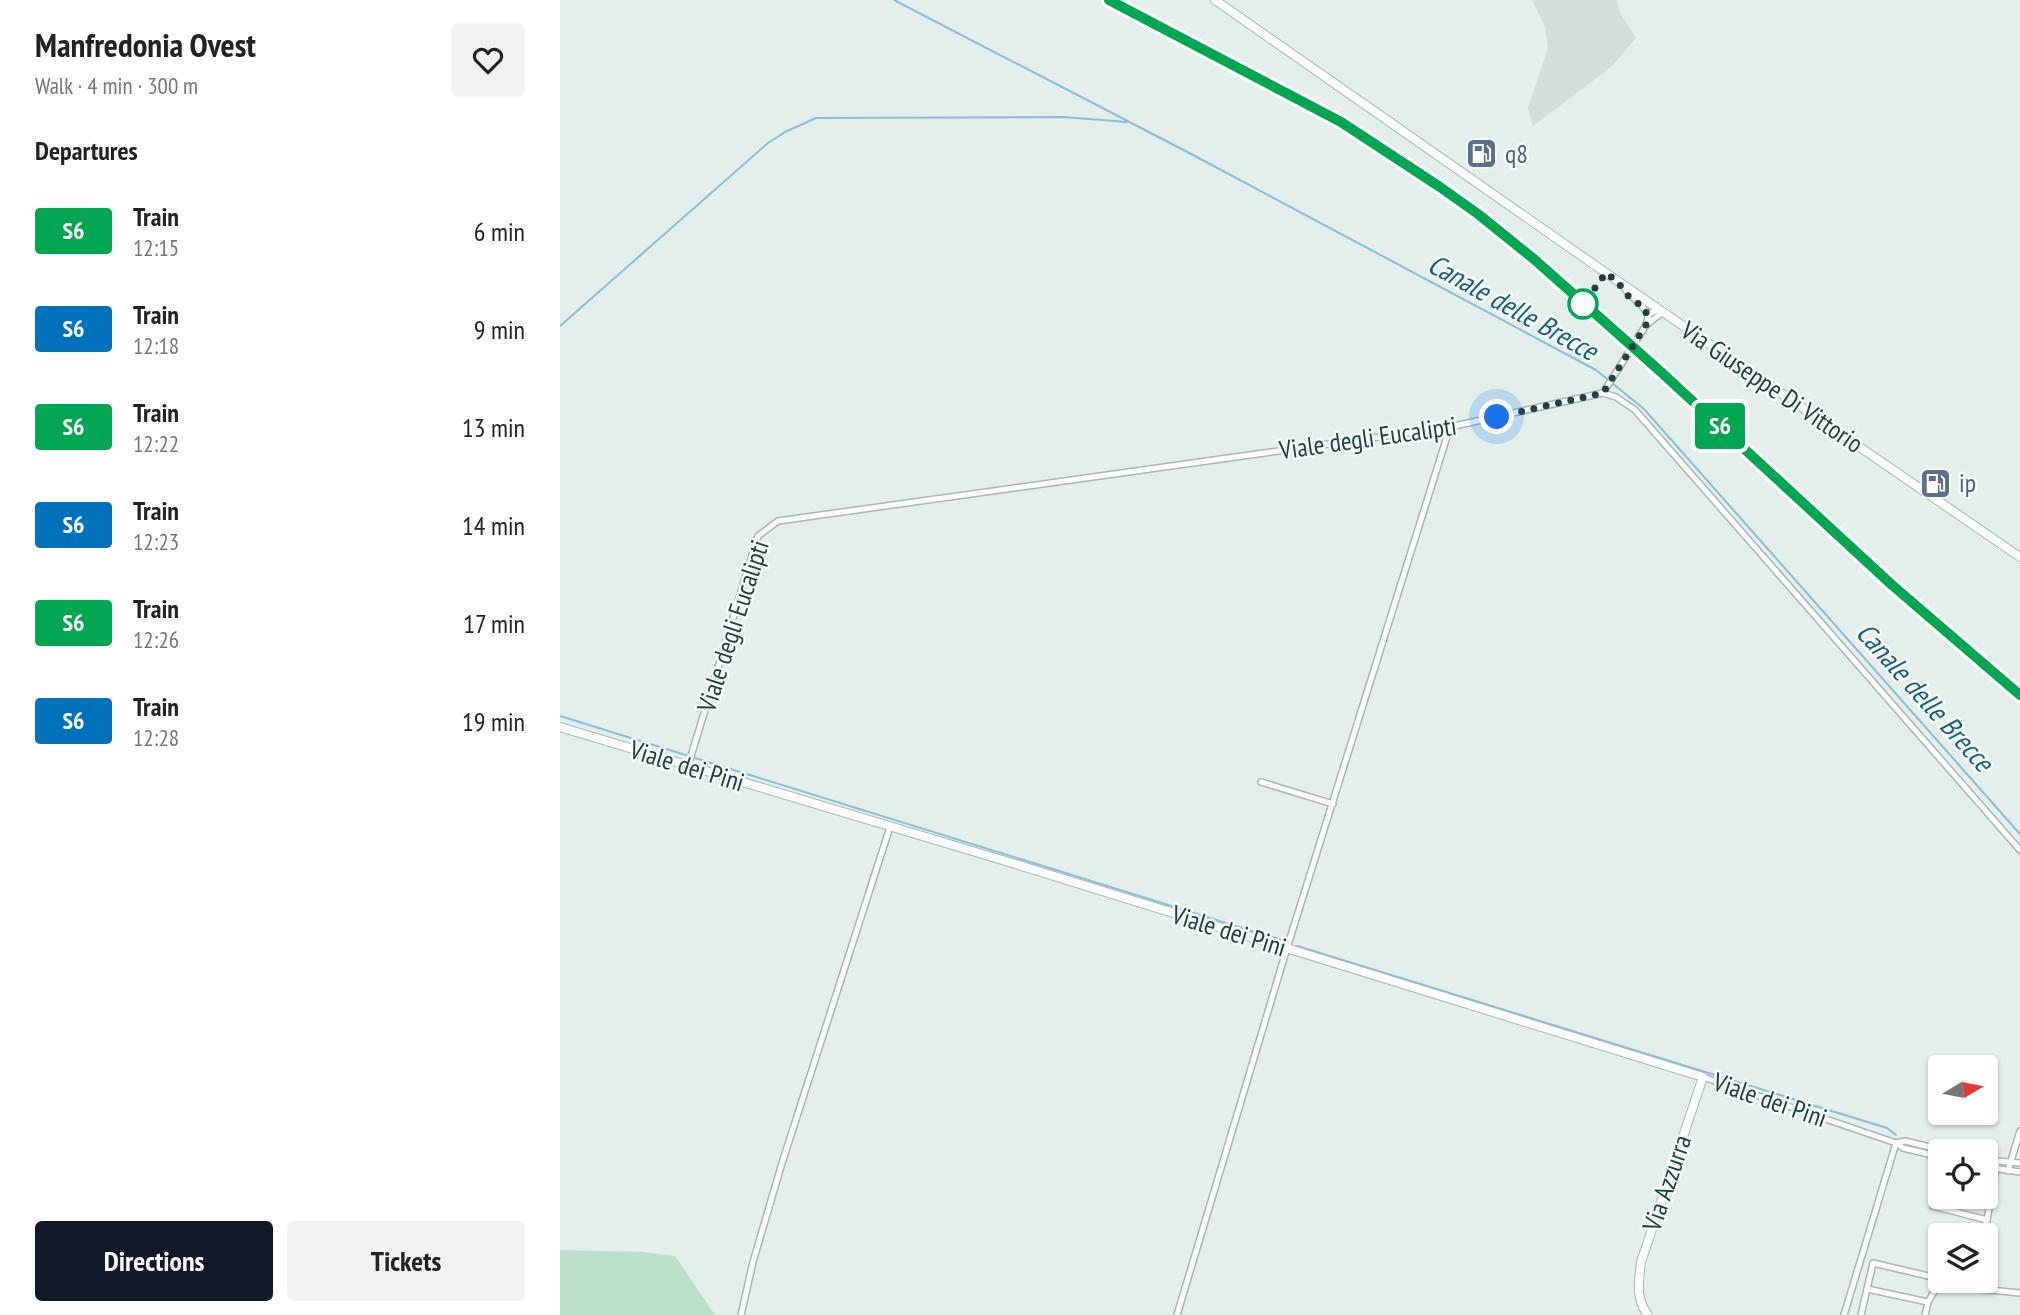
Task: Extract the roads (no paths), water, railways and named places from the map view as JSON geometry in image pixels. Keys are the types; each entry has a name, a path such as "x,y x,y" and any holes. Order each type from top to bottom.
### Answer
{"street":[{"name":"Via Giuseppe Di Vittorio","path":"1215,0 1623,285 2020,557"},
{"path":"1623,285 1627,294 1644,307 1648,316"},
{"path":"1646,325 1652,311 1661,311"},
{"path":"1661,311 1646,325 1604,390 1635,410 2020,850"},
{"name":"Viale degli Eucalipti","path":"689,763 758,536 778,521 1450,427 1604,390"},
{"path":"1177,1315 1287,948 1450,427"},
{"name":"Viale dei Pini","path":"560,727 689,763 1703,1077 1896,1143 1903,1148 1928,1154"},
{"path":"1261,782 1333,804"},
{"path":"741,1315 753,1262 782,1163 890,827"},
{"name":"Via Azzurra","path":"1648,1315 1641,1306 1637,1291 1647,1239 1703,1077"},
{"path":"2008,1171 2020,1131"},
{"name":"Viale dei Pini","path":"1896,1143 1905,1141 1928,1147"},
{"path":"1844,1315 1896,1143"},
{"path":"1998,1161 2020,1163"},
{"path":"1998,1170 2020,1172"},
{"path":"1945,1209 1987,1220"},
{"path":"1986,1223 1989,1209"},
{"path":"1861,1315 1873,1263 1928,1276"},
{"path":"1867,1289 1928,1302"},
{"path":"1998,1289 2020,1293"},
{"path":"1925,1315 1933,1293"}],"waterway":[{"name":"Canale delle Brecce","path":"894,0 1195,156 1596,370 1644,409 2020,834"},
{"path":"560,326 768,143 816,118 1064,117 1127,122"},
{"path":"560,716 1281,940"},
{"path":"1297,946 1887,1128 1896,1135"}],"railway":[{"path":"1109,0 1341,122 1478,214 1662,372 1892,585 2020,695"}],"train":[{"name":"S6","path":"1109,0 1341,122 1478,214 1535,260 1892,585 2020,695"}],"place":[{"name":"q8","path":"1482,154"},
{"name":"ip","path":"1936,483"}]}
